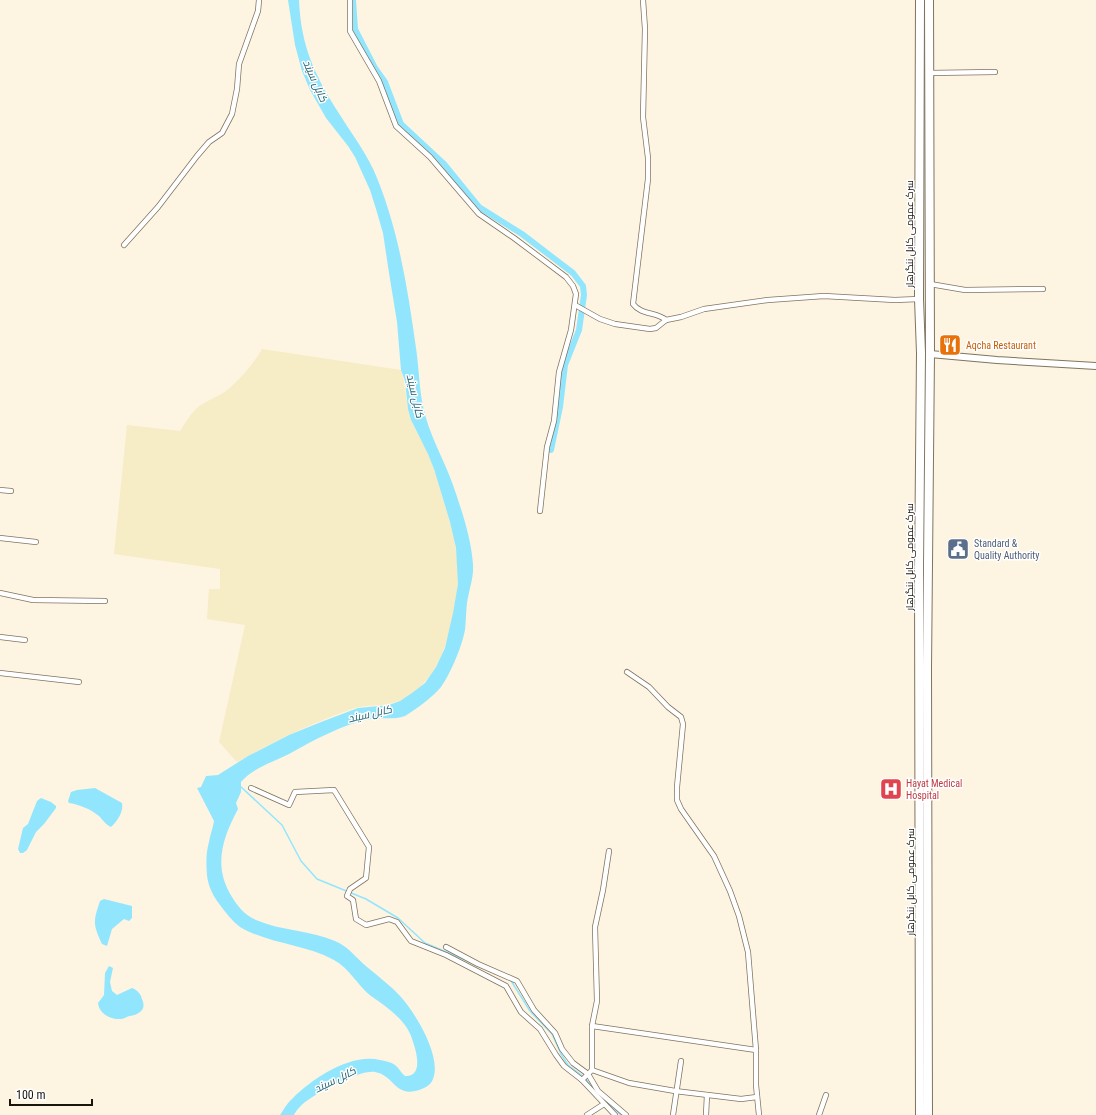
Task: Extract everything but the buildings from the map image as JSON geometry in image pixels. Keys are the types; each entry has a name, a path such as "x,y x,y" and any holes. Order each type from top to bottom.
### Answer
{"highway":[{"name":"سرک عمومی کابل ننگرهار","path":"920,0 919,299 921,354 919,564 924,831 924,1106 920,1115"},
{"name":"سرک عمومی کابل ننگرهار","path":"923,730 927,668 930,354 929,0"},
{"path":"919,158 929,157"},
{"name":"سرک عمومی کابل ننگرهار","path":"924,1106 928,1115"}],"main road":[{"path":"930,354 1096,366"}],"street":[{"path":"124,246 158,207 209,142 222,133 232,114 237,89 239,64 258,11 259,0"},
{"path":"350,0 350,31 379,82 396,126 430,158 479,214 520,242 566,277 573,286 576,294 571,330 559,372 554,421 547,447 540,511"},
{"path":"643,0 645,29 644,117 648,158 648,179 633,304 635,307 647,313 663,317 666,320"},
{"path":"929,73 995,72"},
{"path":"930,284 965,290 1043,289"},
{"path":"575,305 600,319 615,324 650,329 656,328 666,320 704,309 768,300 824,296 895,300 919,299"},
{"path":"0,490 10,491"},
{"path":"0,538 36,542"},
{"path":"0,593 34,600 105,601"},
{"path":"0,637 25,640"},
{"path":"627,672 649,687 668,707 681,717 683,724 677,787 678,800 681,809 714,856 740,916 748,952 756,1050 759,1115"},
{"path":"0,673 79,682"},
{"path":"251,788 289,805 295,792 334,790 369,848 366,878 350,889 347,896 353,900 356,918 366,925 389,919 397,922 411,941 446,955 506,986 521,1012 540,1029 564,1066 582,1080 615,1115"},
{"path":"609,851 595,927 597,1001 592,1026 590,1072 598,1091 626,1115"},
{"path":"446,947 478,964 517,980 534,1010 556,1033 562,1049 573,1063 590,1072 678,1092 741,1099 757,1097"},
{"path":"592,1026 756,1050"},
{"path":"673,1115 678,1092 681,1061"},
{"path":"582,1080 590,1072"},
{"path":"706,1115 707,1095"},
{"path":"819,1115 826,1095"},
{"path":"587,1115 604,1104"}],"sand":[{"path":"262,349 401,370 411,420 429,455 452,528 458,562 458,585 454,613 444,650 435,668 423,684 416,690 394,703 355,708 324,719 280,739 237,762 219,742 245,625 207,619 209,589 220,589 220,569 114,554 127,425 180,431 197,408 226,391 241,377 251,366"}],"water":[{"name":"کابل سيند","path":"288,0 299,0 300,17 306,47 317,74 331,101 369,161 385,198 397,240 406,283 425,416 449,475 463,515 472,554 473,569 467,603 465,630 461,644 449,674 434,695 405,716 397,718 375,718 360,721 329,733 257,769 241,782 241,792 236,803 238,809 232,820 224,842 221,864 226,886 234,901 245,913 256,920 266,924 325,937 340,943 348,949 401,997 414,1014 426,1036 434,1059 435,1070 433,1079 429,1085 421,1089 411,1092 405,1091 400,1089 387,1077 375,1072 368,1072 340,1082 314,1096 298,1108 294,1115 280,1115 289,1102 301,1090 333,1069 357,1060 369,1059 390,1062 405,1076 411,1075 416,1069 416,1052 410,1034 402,1021 366,992 339,963 311,950 251,933 240,927 227,914 215,898 208,883 206,862 214,821 197,788 201,787 206,776 218,775 248,756 289,735 358,708 389,705 400,701 425,683 436,667 445,648 458,584 456,548 450,522 434,469 411,420 408,409 405,381 401,370 397,322 383,233 370,190 355,157 326,118 310,90 302,71 295,45"},
{"path":"95,788 122,803 120,816 111,827 92,811 69,803 68,801 71,792"},
{"path":"41,798 51,802 56,806 56,808 36,832 27,850 20,853 18,849 23,828 28,824 37,801"},
{"path":"104,899 132,906 132,918 129,921 124,919 112,929 107,946 102,944 95,923 100,901"},
{"path":"109,966 113,968 110,982 112,991 117,995 132,988 141,995 144,1006 139,1013 128,1016 124,1019 117,1019 106,1016 99,1007 98,1003 104,995 105,973"}],"waterway":[{"path":"353,0 355,29 375,68 385,82 401,124 444,164 479,207 522,234 573,273 583,286 584,295 579,330 565,365 560,407 551,450"},
{"path":"240,786 282,825 301,861 317,879 366,899 398,918 425,943 470,962"},
{"path":"510,979 530,1011 552,1034 568,1065 584,1077 593,1088"},
{"path":"603,1098 621,1115"}],"place":[{"name":"Aqcha Restaurant","path":"950,345"},
{"name":"Standard & Quality Authority","path":"958,549"},
{"name":"Hayat Medical Hospital","path":"891,789"}]}
